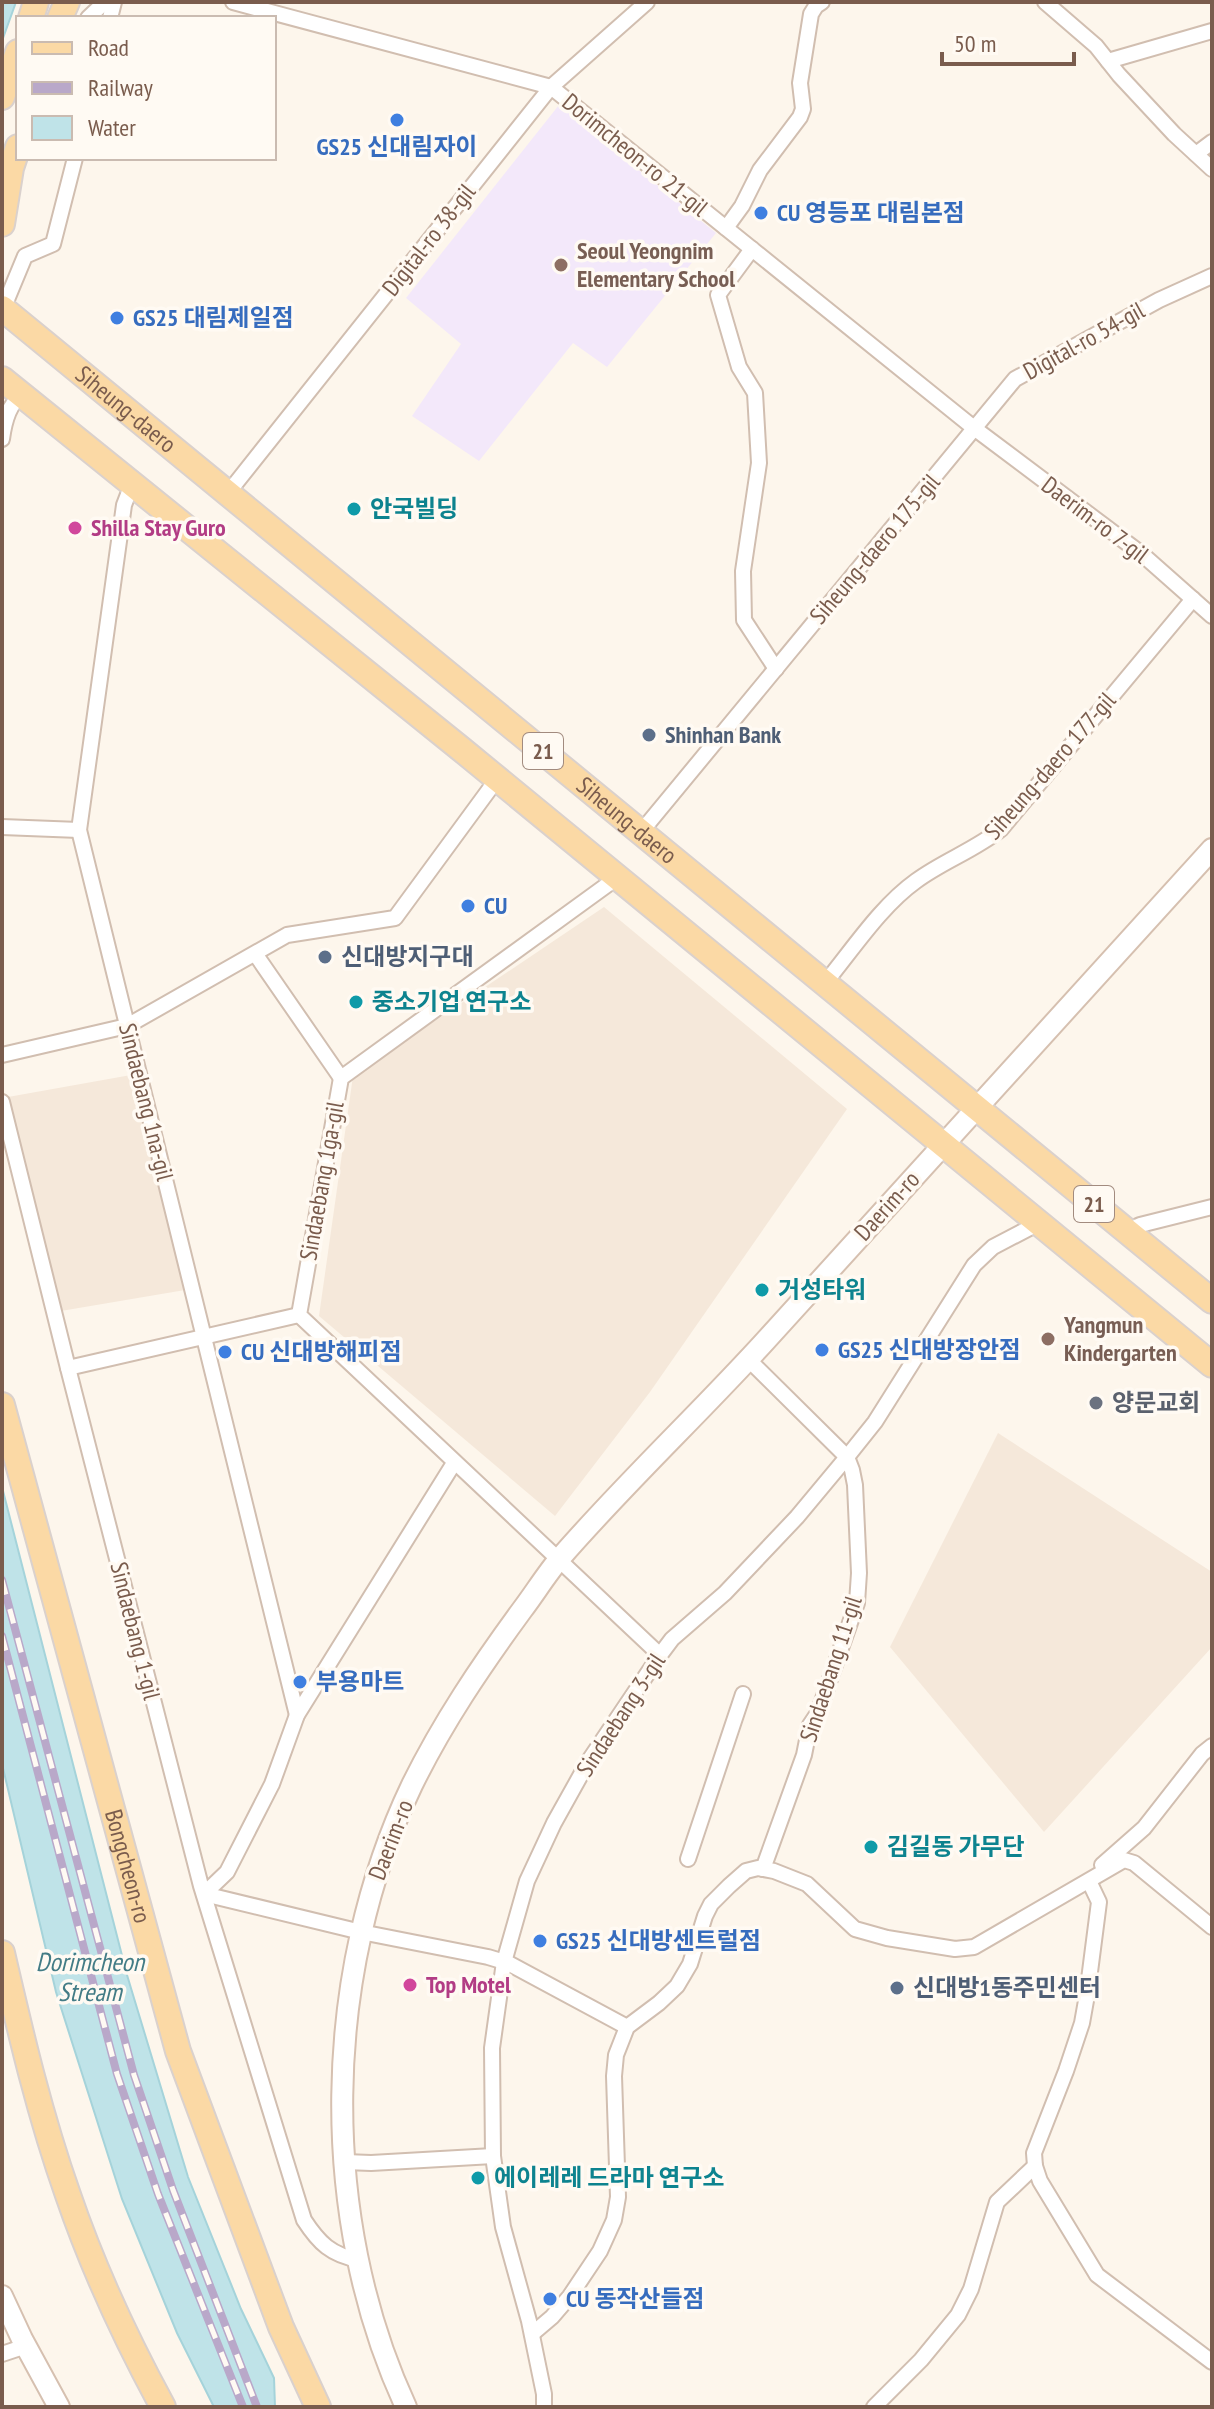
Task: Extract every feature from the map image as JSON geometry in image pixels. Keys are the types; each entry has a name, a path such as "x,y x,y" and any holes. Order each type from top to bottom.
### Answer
{"main road":[{"path":"2,97 16,58"},
{"path":"2,224 16,153"},
{"name":"Siheung-daero","path":"2,308 1212,1301"},
{"name":"Siheung-daero","path":"2,379 618,877 1212,1365"},
{"name":"Daerim-ro","path":"406,2407 383,2351 359,2260 345,2162 343,2078 348,2001 361,1932 384,1854 411,1788 471,1680 558,1560 749,1360 1212,849"},
{"name":"Bongcheon-ro","path":"2,1405 178,2051 281,2327 318,2407"},
{"path":"2,1953 27,2061 68,2196 101,2281 163,2407"},
{"path":"2,2296 59,2407"}],"street":[{"path":"90,16 105,2"},
{"name":"Dorimcheon-ro 21-gil","path":"233,2 551,87 974,428"},
{"name":"Digital-ro 38-gil","path":"228,493 551,87 647,2"},
{"path":"726,228 742,206 760,170 800,117 803,109 800,83 811,14 822,2"},
{"path":"1045,2 1096,46 1165,124 1212,169"},
{"path":"1108,61 1212,31"},
{"path":"1196,154 1212,142"},
{"name":"Siheung-daero","path":"2,308 25,256 53,244 74,160"},
{"path":"752,249 718,295 739,367 755,393 759,463 743,571 744,620 776,669"},
{"name":"Digital-ro 54-gil","path":"974,428 1015,379 1159,300 1212,276"},
{"path":"2,439 15,399 22,395"},
{"name":"Daerim-ro 7-gil","path":"974,428 1143,555 1210,610"},
{"name":"Siheung-daero 175-gil","path":"641,832 974,428"},
{"name":"Sindaebang 1na-gil","path":"132,484 124,505 79,830 297,1715"},
{"name":"Siheung-daero 177-gil","path":"825,983 896,897 918,879 985,842 1001,829 1193,599"},
{"path":"2,1055 127,1026 287,935 395,918 497,779"},
{"path":"2,827 79,830"},
{"name":"Sindaebang 1ga-gil","path":"299,1315 341,1078 618,877"},
{"path":"256,955 341,1078"},
{"name":"Sindaebang 1-gil","path":"2,1102 204,1894 304,2220 317,2240 329,2251 359,2260"},
{"path":"1127,1231 1212,1207"},
{"name":"Sindaebang 3-gil","path":"544,2407 532,2334 503,2227 493,2156 492,2048 504,1962 527,1881 554,1823 588,1762 672,1639 725,1593 847,1457 875,1422 974,1265 993,1247 1039,1223"},
{"path":"68,1368 299,1315 660,1655"},
{"path":"749,1360 847,1457"},
{"name":"Sindaebang 11-gil","path":"763,1869 804,1755 810,1725 818,1713 857,1603 859,1573 855,1485 847,1457"},
{"path":"204,1894 227,1872 272,1784 297,1715 454,1463"},
{"path":"688,1859 743,1694"},
{"path":"1089,1881 1104,1863 1144,1828 1202,1754 1212,1746"},
{"path":"532,2334 570,2296 600,2251 614,2220 618,2197 614,2076 616,2055 627,2027 677,1986 690,1964 711,1904 746,1871 763,1869 807,1884 855,1929 887,1938 955,1949 974,1947 1124,1860 1134,1863 1212,1927"},
{"path":"1089,1881 1099,1902 1082,2023 1034,2153 1035,2166 1040,2181 1097,2275 1212,2362"},
{"path":"204,1894 504,1962 627,2027"},
{"path":"345,2162 493,2156"},
{"path":"874,2407 921,2360 958,2315 971,2289 997,2202 1035,2166"},
{"path":"2,2354 26,2346"}],"shaded area":[{"name":"Seoul Yeongnim Elementary School","path":"559,105 716,233 607,367 573,343 479,461 412,416 461,344 406,298"},
{"path":"604,907 847,1109 650,1392 555,1516 319,1316 353,1076"},
{"path":"131,1075 185,1290 61,1311 8,1097"},
{"path":"998,1433 1212,1572 1212,1647 1044,1832 890,1647"}],"water":[{"path":"2,2 16,2 2,41"},
{"name":"Dorimcheon Stream","path":"2,1487 127,1975 188,2177 241,2309 274,2378 275,2407 214,2407 177,2333 122,2199 56,1992 2,1764"}],"railway":[{"path":"2,1580 134,2075 173,2190 257,2407"},
{"path":"2,1636 117,2074 158,2194 243,2407"}],"place":[{"name":"GS25 신대림자이","path":"397,120"},
{"name":"CU 영등포 대림본점","path":"761,213"},
{"name":"Seoul Yeongnim Elementary School","path":"561,265"},
{"name":"GS25 대림제일점","path":"117,318"},
{"name":"안국빌딩","path":"354,509"},
{"name":"Shilla Stay Guro","path":"75,528"},
{"name":"Shinhan Bank","path":"649,735"},
{"name":"CU","path":"468,906"},
{"name":"신대방지구대","path":"325,957"},
{"name":"중소기업 연구소","path":"356,1002"},
{"name":"거성타워","path":"762,1290"},
{"name":"Yangmun Kindergarten","path":"1048,1339"},
{"name":"GS25 신대방장안점","path":"822,1350"},
{"name":"CU 신대방해피점","path":"225,1352"},
{"name":"양문교회","path":"1096,1403"},
{"name":"부용마트","path":"300,1682"},
{"name":"김길동 가무단","path":"871,1847"},
{"name":"GS25 신대방센트럴점","path":"540,1941"},
{"name":"Top Motel","path":"410,1985"},
{"name":"신대방1동주민센터","path":"897,1988"},
{"name":"에이레레 드라마 연구소","path":"478,2178"},
{"name":"CU 동작산들점","path":"550,2299"}]}
